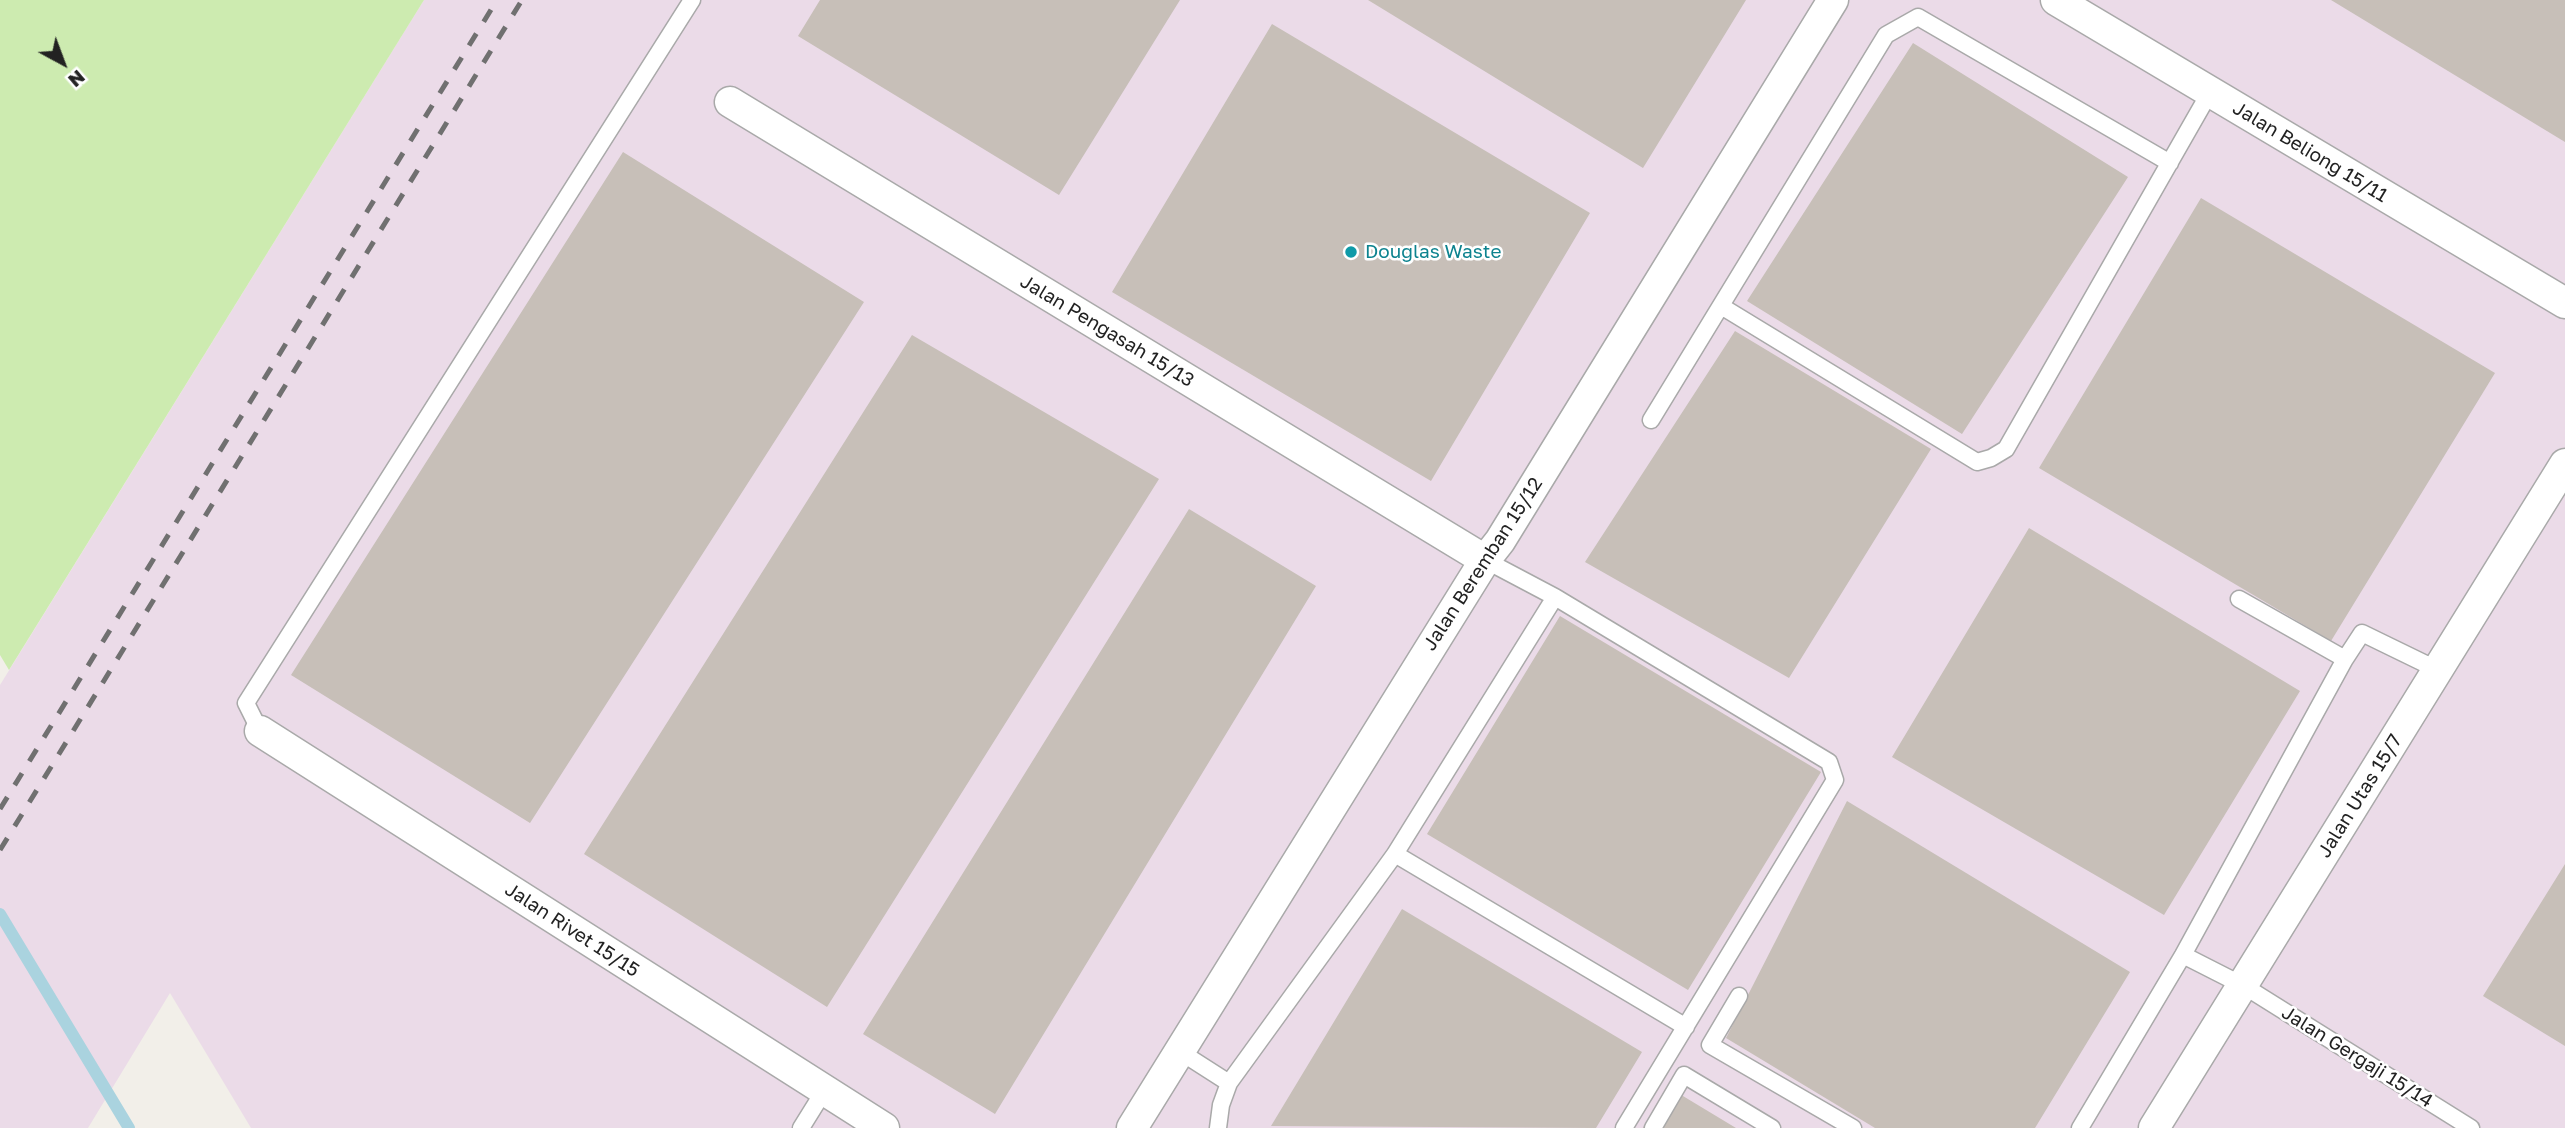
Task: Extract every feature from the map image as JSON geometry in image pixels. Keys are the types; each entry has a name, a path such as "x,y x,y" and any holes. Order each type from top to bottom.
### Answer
{"street":[{"name":"Jalan Beremban 15/12","path":"1132,1128 1485,560 1500,541 1833,0"},
{"name":"Jalan Beliong 15/11","path":"2056,0 2565,303"},
{"name":"Jalan Pengasah 15/13","path":"730,102 1485,560"},
{"name":"Jalan Utas 15/7","path":"2154,1128 2565,464"},
{"name":"Jalan Rivet 15/15","path":"260,731 884,1128"}],"lane":[{"path":"260,731 246,703 692,0"},
{"path":"1651,420 1886,35 1918,17 2170,163"},
{"path":"1721,306 1977,462 1992,458 2006,449 2210,92"},
{"path":"1485,560 1555,597 1829,762 1835,780 1624,1128"},
{"path":"1218,1128 1221,1105 1229,1083 1395,854 1555,597"},
{"path":"2239,599 2346,659"},
{"path":"2080,1128 2183,955 2362,633 2438,670"},
{"path":"1395,854 1686,1027"},
{"name":"Jalan Gergaji 15/14","path":"2183,955 2244,986 2471,1128"},
{"path":"1739,996 1710,1045 1853,1128"},
{"path":"1179,1051 1229,1083"},
{"path":"1653,1128 1684,1075 1772,1128"},
{"path":"801,1128 824,1091"}],"shaded area":[{"path":"424,0 2565,0 2565,1128 251,1128 170,993 88,1128 0,1128 0,685"}],"green space":[{"path":"0,0 424,0 9,670 0,655"}],"building":[{"path":"820,0 1180,0 1059,195 798,36"},
{"path":"1368,0 1746,0 1643,168"},
{"path":"2331,0 2565,0 2565,142"},
{"name":"Douglas Waste","path":"1272,24 1590,213 1431,481 1112,292"},
{"path":"1913,43 2128,177 1962,434 1747,301"},
{"path":"623,152 864,302 530,823 291,675"},
{"path":"2201,198 2495,373 2331,641 2039,468"},
{"path":"1735,331 1931,449 1789,678 1585,562"},
{"path":"912,335 1159,479 827,1007 584,854"},
{"path":"1189,509 1316,586 995,1114 863,1034"},
{"path":"2029,528 2300,691 2164,915 1892,757"},
{"path":"1560,616 1821,772 1688,990 1427,834"},
{"path":"1847,801 2130,972 2035,1128 1875,1128 1726,1038"},
{"path":"2565,864 2565,1046 2483,996"},
{"path":"1402,909 1642,1052 1596,1128 1271,1126"},
{"path":"1668,1087 1736,1128 1643,1128"}],"waterway":[{"path":"0,914 129,1128"}],"railway":[{"path":"0,809 497,0"},
{"path":"0,850 522,0"}],"place":[{"name":"Douglas Waste","path":"1351,252"}]}
